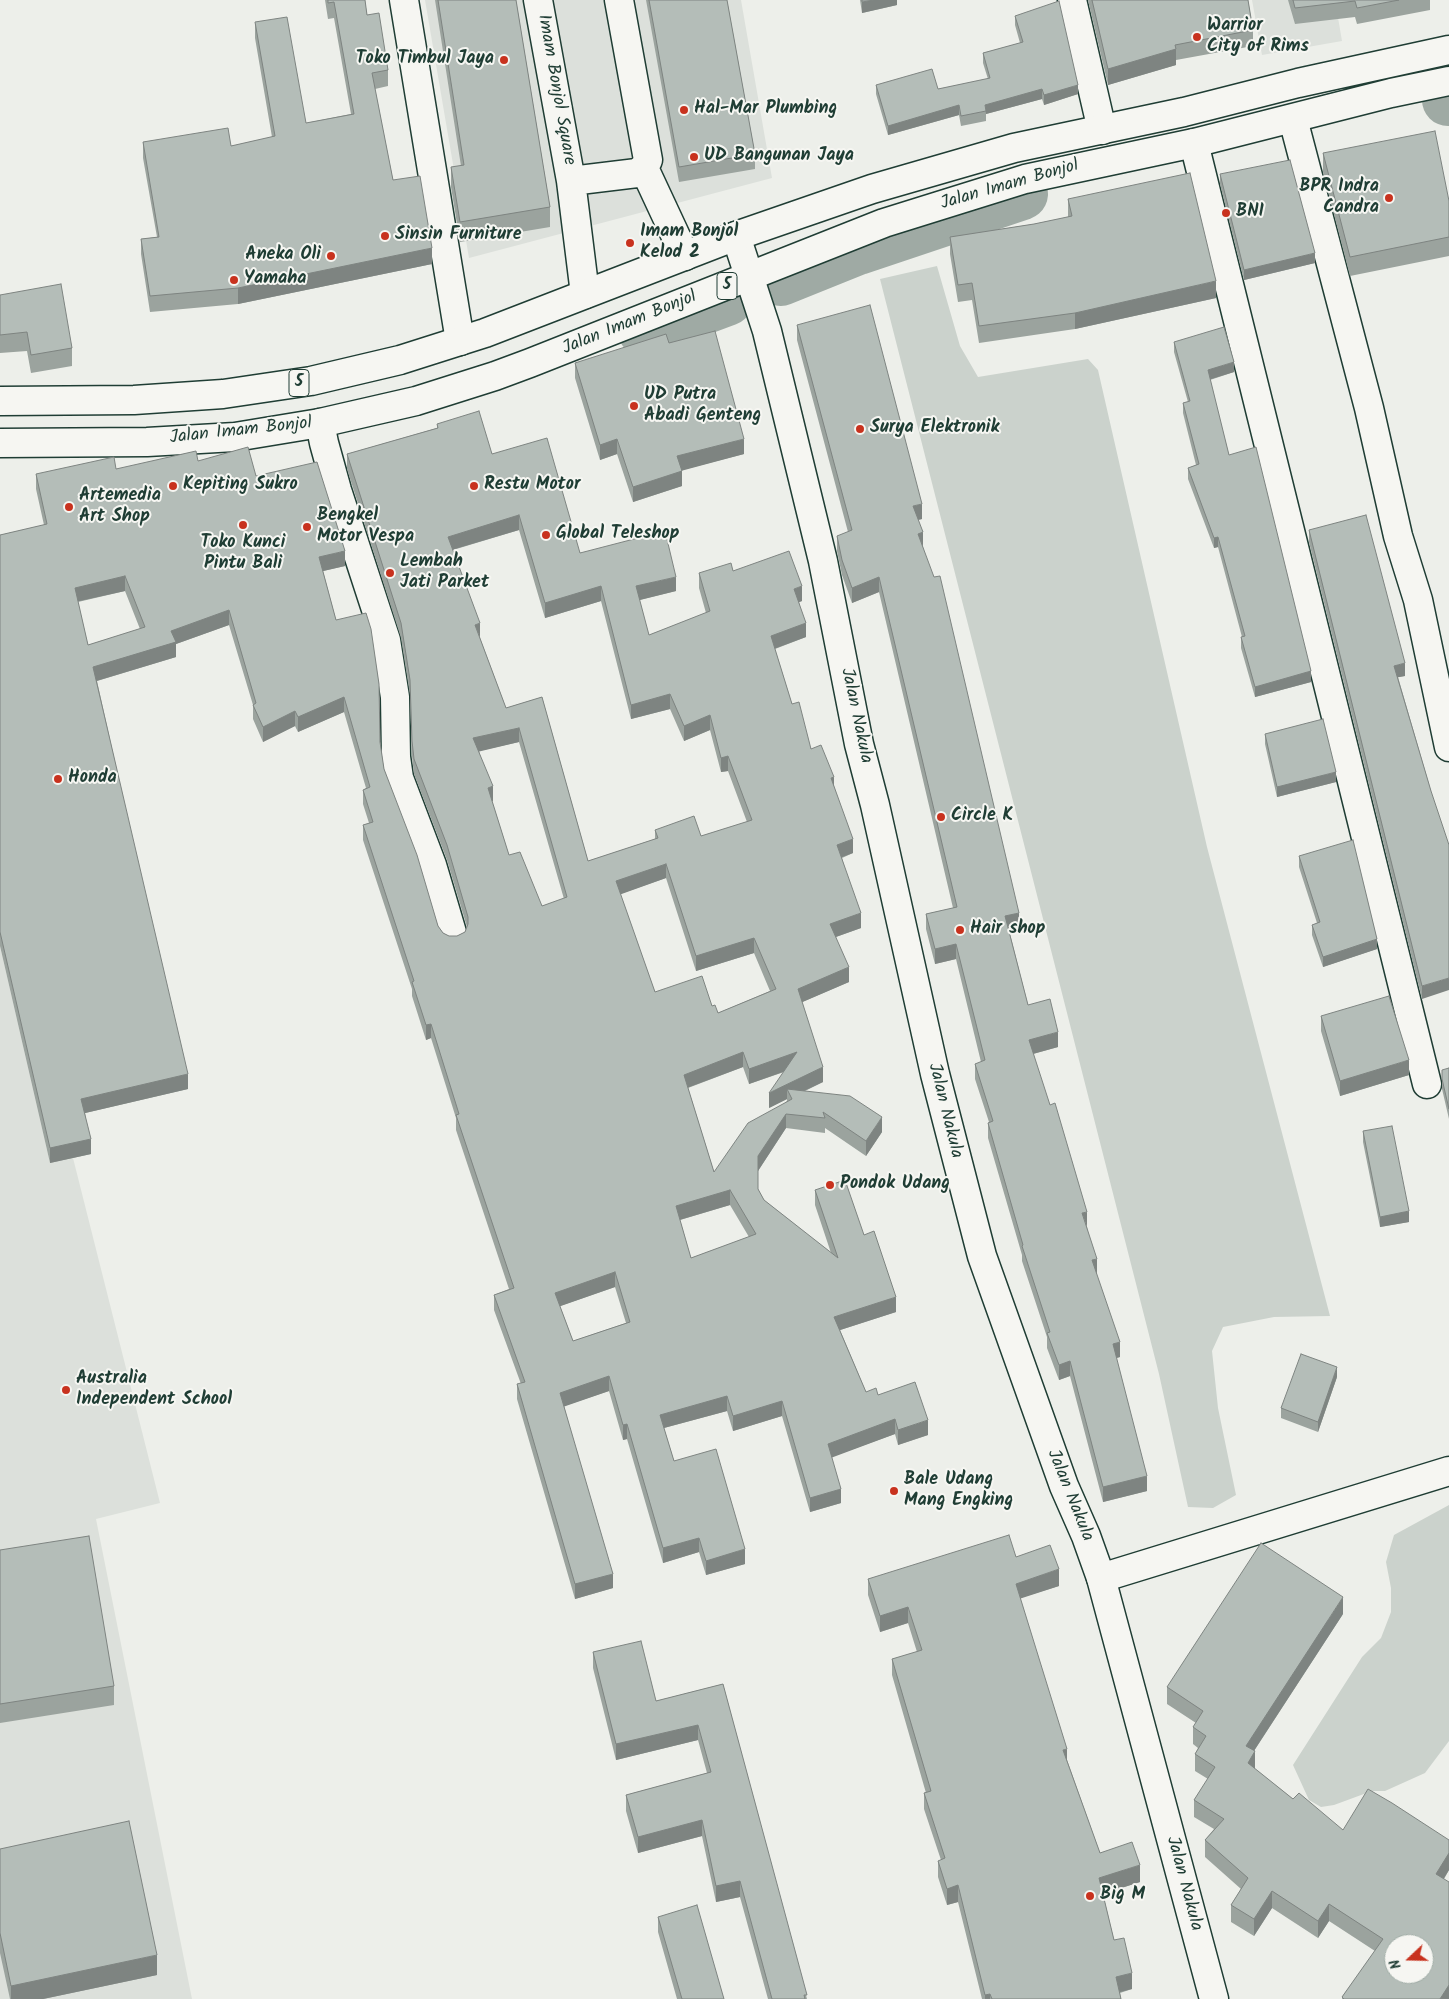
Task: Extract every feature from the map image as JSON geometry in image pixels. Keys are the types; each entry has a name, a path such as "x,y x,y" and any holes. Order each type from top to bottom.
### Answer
{"main road":[{"path":"404,0 460,341"},
{"name":"Imam Bonjol Square","path":"538,0 571,181 585,294"},
{"path":"618,0 648,160 644,168 685,256"},
{"path":"1072,0 1102,130"},
{"name":"Jalan Imam Bonjol","path":"0,401 134,400 223,394 311,381 400,360 518,321 736,236 872,189 1014,148 1184,112 1385,63 1449,50"},
{"name":"Jalan Imam Bonjol","path":"0,442 147,442 235,436 320,423 416,400 496,376 749,278 884,223 1025,179 1194,143 1295,125 1391,93 1449,81"},
{"path":"1295,125 1369,408 1398,536 1418,600 1449,747"},
{"path":"1194,143 1427,1084"},
{"name":"Imam Bonjol Square","path":"571,181 637,173 644,168"},
{"name":"Jalan Nakula","path":"736,236 767,331 823,561 860,744 935,1074 979,1246 1064,1486 1086,1536 1101,1578 1214,1999"},
{"path":"320,423 337,490 386,640 395,697 396,757 400,778 432,865 453,936"},
{"path":"1101,1578 1449,1471"}],"shaded area":[{"path":"425,0 741,0 772,178 469,258"},
{"path":"1252,0 1335,0 1342,41 1262,55"},
{"path":"937,266 960,346 978,377 1088,359 1098,370 1207,847 1330,1316 1274,1317 1223,1327 1212,1351 1218,1408 1236,1495 1213,1508 1188,1507 1159,1374 880,279"},
{"name":"Australia Independent School","path":"0,946 50,1163 73,1158 160,1503 96,1519 192,1999 0,1999"},
{"path":"1449,1505 1449,1741 1425,1773 1385,1791 1372,1791 1334,1805 1321,1807 1309,1800 1293,1765 1362,1657 1381,1638 1391,1612 1391,1588 1386,1562 1394,1535"}],"building":[{"path":"328,0 365,0 367,15 379,13 388,70 372,73 393,180 420,176 432,248 238,288 150,296 141,239 159,237 143,142 228,128 231,146 275,136 255,22 287,17 306,123 354,114 334,2 328,3"},
{"path":"438,0 516,0 550,207 460,222 451,167 464,165"},
{"path":"649,0 727,0 755,154 679,167"},
{"path":"1092,0 1248,0 1253,30 1175,45 1176,49 1108,69"},
{"path":"1293,0 1399,0 1357,8 1355,1 1295,8"},
{"path":"1059,1 1078,85 1044,95 1042,89 985,105 986,111 961,116 959,105 888,126 876,85 932,69 938,89 990,78 983,53 1023,42 1015,16"},
{"path":"1435,131 1449,201 1449,237 1350,257 1323,153"},
{"path":"1290,160 1315,253 1244,270 1220,174"},
{"path":"1190,173 1216,281 1075,313 979,326 972,283 958,285 950,237 1072,216 1068,199"},
{"path":"61,284 72,348 31,355 27,332 0,335 0,295"},
{"path":"870,305 922,504 913,506 923,532 918,534 934,577 940,576 1019,913 1005,916 1028,1005 1050,999 1058,1032 1029,1040 1050,1105 1055,1103 1087,1212 1082,1213 1097,1259 1092,1260 1120,1342 1113,1344 1147,1476 1103,1487 1070,1361 1059,1365 1047,1333 1050,1332 1022,1246 988,1123 993,1121 975,1064 985,1060 956,944 935,949 926,914 957,907 879,577 852,588 842,560 837,536 852,530 797,325"},
{"path":"1224,327 1234,362 1208,370 1229,455 1256,447 1311,671 1255,687 1241,637 1245,636 1218,537 1214,538 1188,468 1199,464 1183,403 1190,401 1174,342"},
{"path":"715,331 744,439 677,456 682,471 633,487 617,439 600,445 575,363 666,334 669,343"},
{"path":"479,411 492,454 547,438 580,553 665,531 676,577 636,586 649,635 710,611 699,573 731,563 733,571 789,551 802,586 794,589 806,623 771,636 792,704 799,702 811,749 821,745 834,777 831,778 853,839 837,845 861,913 830,924 849,967 798,989 823,1067 769,1093 797,1052 749,1069 743,1052 684,1075 714,1172 748,1123 792,1099 787,1089 850,1096 882,1117 866,1141 823,1112 825,1118 786,1114 758,1156 758,1189 764,1200 838,1258 815,1190 845,1180 864,1235 874,1231 896,1297 834,1317 866,1392 876,1388 878,1395 915,1382 928,1420 898,1430 895,1419 828,1444 841,1489 810,1498 782,1401 733,1416 727,1396 660,1415 674,1461 716,1449 745,1549 706,1561 699,1538 663,1548 627,1424 623,1425 609,1376 560,1393 613,1574 575,1584 517,1384 525,1382 494,1295 514,1288 456,1115 459,1114 431,1024 426,1025 412,982 414,981 363,825 373,822 363,790 370,787 344,697 298,717 295,711 263,727 253,705 256,703 229,610 171,631 176,642 93,667 188,1074 81,1099 91,1139 50,1148 0,932 0,535 47,524 36,474 114,457 116,469 196,451 198,461 248,447 256,476 317,462 345,551 319,557 336,620 366,613 371,629 379,684 380,742 384,769 417,855 438,926 443,933 449,936 457,936 465,932 468,917 447,845 414,759 410,680 401,623 347,454 438,428 437,424","holes":["519,515 545,603 601,586 631,705 670,694 684,726 710,715 721,758 728,756 752,820 701,836 694,816 655,830 658,838 588,861 542,697 506,708 475,625 480,623 448,537","125,576 145,627 88,645 75,588","519,728 567,897 542,906 520,852 509,855 488,788 493,786 473,738","666,864 696,956 754,938 776,989 718,1013 715,1005 712,1006 702,976 655,992 616,881","730,1190 756,1234 691,1258 676,1206","615,1272 630,1322 573,1341 555,1293"]},
{"path":"1366,515 1405,663 1394,666 1449,845 1449,978 1422,986 1309,530"},
{"path":"1323,719 1336,772 1277,787 1265,734"},
{"path":"1353,840 1377,939 1323,957 1312,925 1320,922 1299,856"},
{"path":"1389,996 1409,1060 1340,1081 1321,1016"},
{"path":"1449,1068 1449,1109 1442,1079 1442,1070"},
{"path":"1392,1126 1409,1211 1380,1217 1363,1131"},
{"path":"1301,1354 1337,1367 1318,1422 1281,1408"},
{"path":"1009,1535 1016,1557 1050,1545 1059,1569 1016,1584 1067,1749 1063,1750 1100,1853 1132,1842 1140,1865 1099,1878 1114,1940 1124,1938 1132,1973 1116,1977 1121,1999 992,1999 990,1994 985,1995 958,1885 947,1889 938,1861 945,1858 924,1793 931,1791 892,1659 922,1650 908,1607 880,1616 868,1579"},
{"path":"89,1536 114,1686 0,1704 0,1550"},
{"path":"1261,1543 1343,1597 1246,1746 1255,1751 1248,1763 1293,1799 1299,1793 1343,1830 1368,1789 1449,1840 1449,1853 1436,1874 1449,1882 1449,1985 1440,1999 1344,1999 1342,1997 1383,1939 1329,1904 1318,1921 1272,1891 1254,1919 1231,1905 1248,1878 1205,1840 1224,1819 1194,1800 1215,1767 1195,1754 1206,1736 1193,1727 1203,1711 1167,1687"},
{"path":"641,1641 656,1701 723,1684 807,1995 804,1995 805,1999 772,1999 740,1881 716,1886 702,1820 638,1837 626,1795 711,1772 698,1725 616,1744 593,1652"},
{"path":"129,1821 157,1955 11,1986 0,1933 0,1849"},
{"path":"697,1905 724,1999 682,1999 658,1917"}],"waterway":[{"path":"781,280 858,249 1022,194"},
{"path":"644,331 727,300"}],"place":[{"name":"Warrior City of Rims","path":"1197,37"},
{"name":"Toko Timbul Jaya","path":"504,60"},
{"name":"Hal-Mar Plumbing","path":"684,110"},
{"name":"UD Bangunan Jaya","path":"694,157"},
{"name":"BPR Indra Candra","path":"1389,198"},
{"name":"BNI","path":"1226,213"},
{"name":"Sinsin Furniture","path":"385,236"},
{"name":"Imam Bonjol Kelod 2","path":"630,243"},
{"name":"Aneka Oli","path":"331,256"},
{"name":"Yamaha","path":"234,280"},
{"name":"UD Putra Abadi Genteng","path":"634,406"},
{"name":"Surya Elektronik","path":"860,429"},
{"name":"Kepiting Sukro","path":"173,486"},
{"name":"Restu Motor","path":"474,486"},
{"name":"Artemedia Art Shop","path":"69,507"},
{"name":"Toko Kunci Pintu Bali","path":"243,525"},
{"name":"Bengkel Motor Vespa","path":"307,527"},
{"name":"Global Teleshop","path":"546,535"},
{"name":"Lembah Jati Parket","path":"390,573"},
{"name":"Honda","path":"58,779"},
{"name":"Circle K","path":"941,817"},
{"name":"Hair shop","path":"960,930"},
{"name":"Pondok Udang","path":"830,1185"},
{"name":"Australia Independent School","path":"66,1390"},
{"name":"Bale Udang Mang Engking","path":"894,1491"},
{"name":"Big M","path":"1090,1896"}]}
